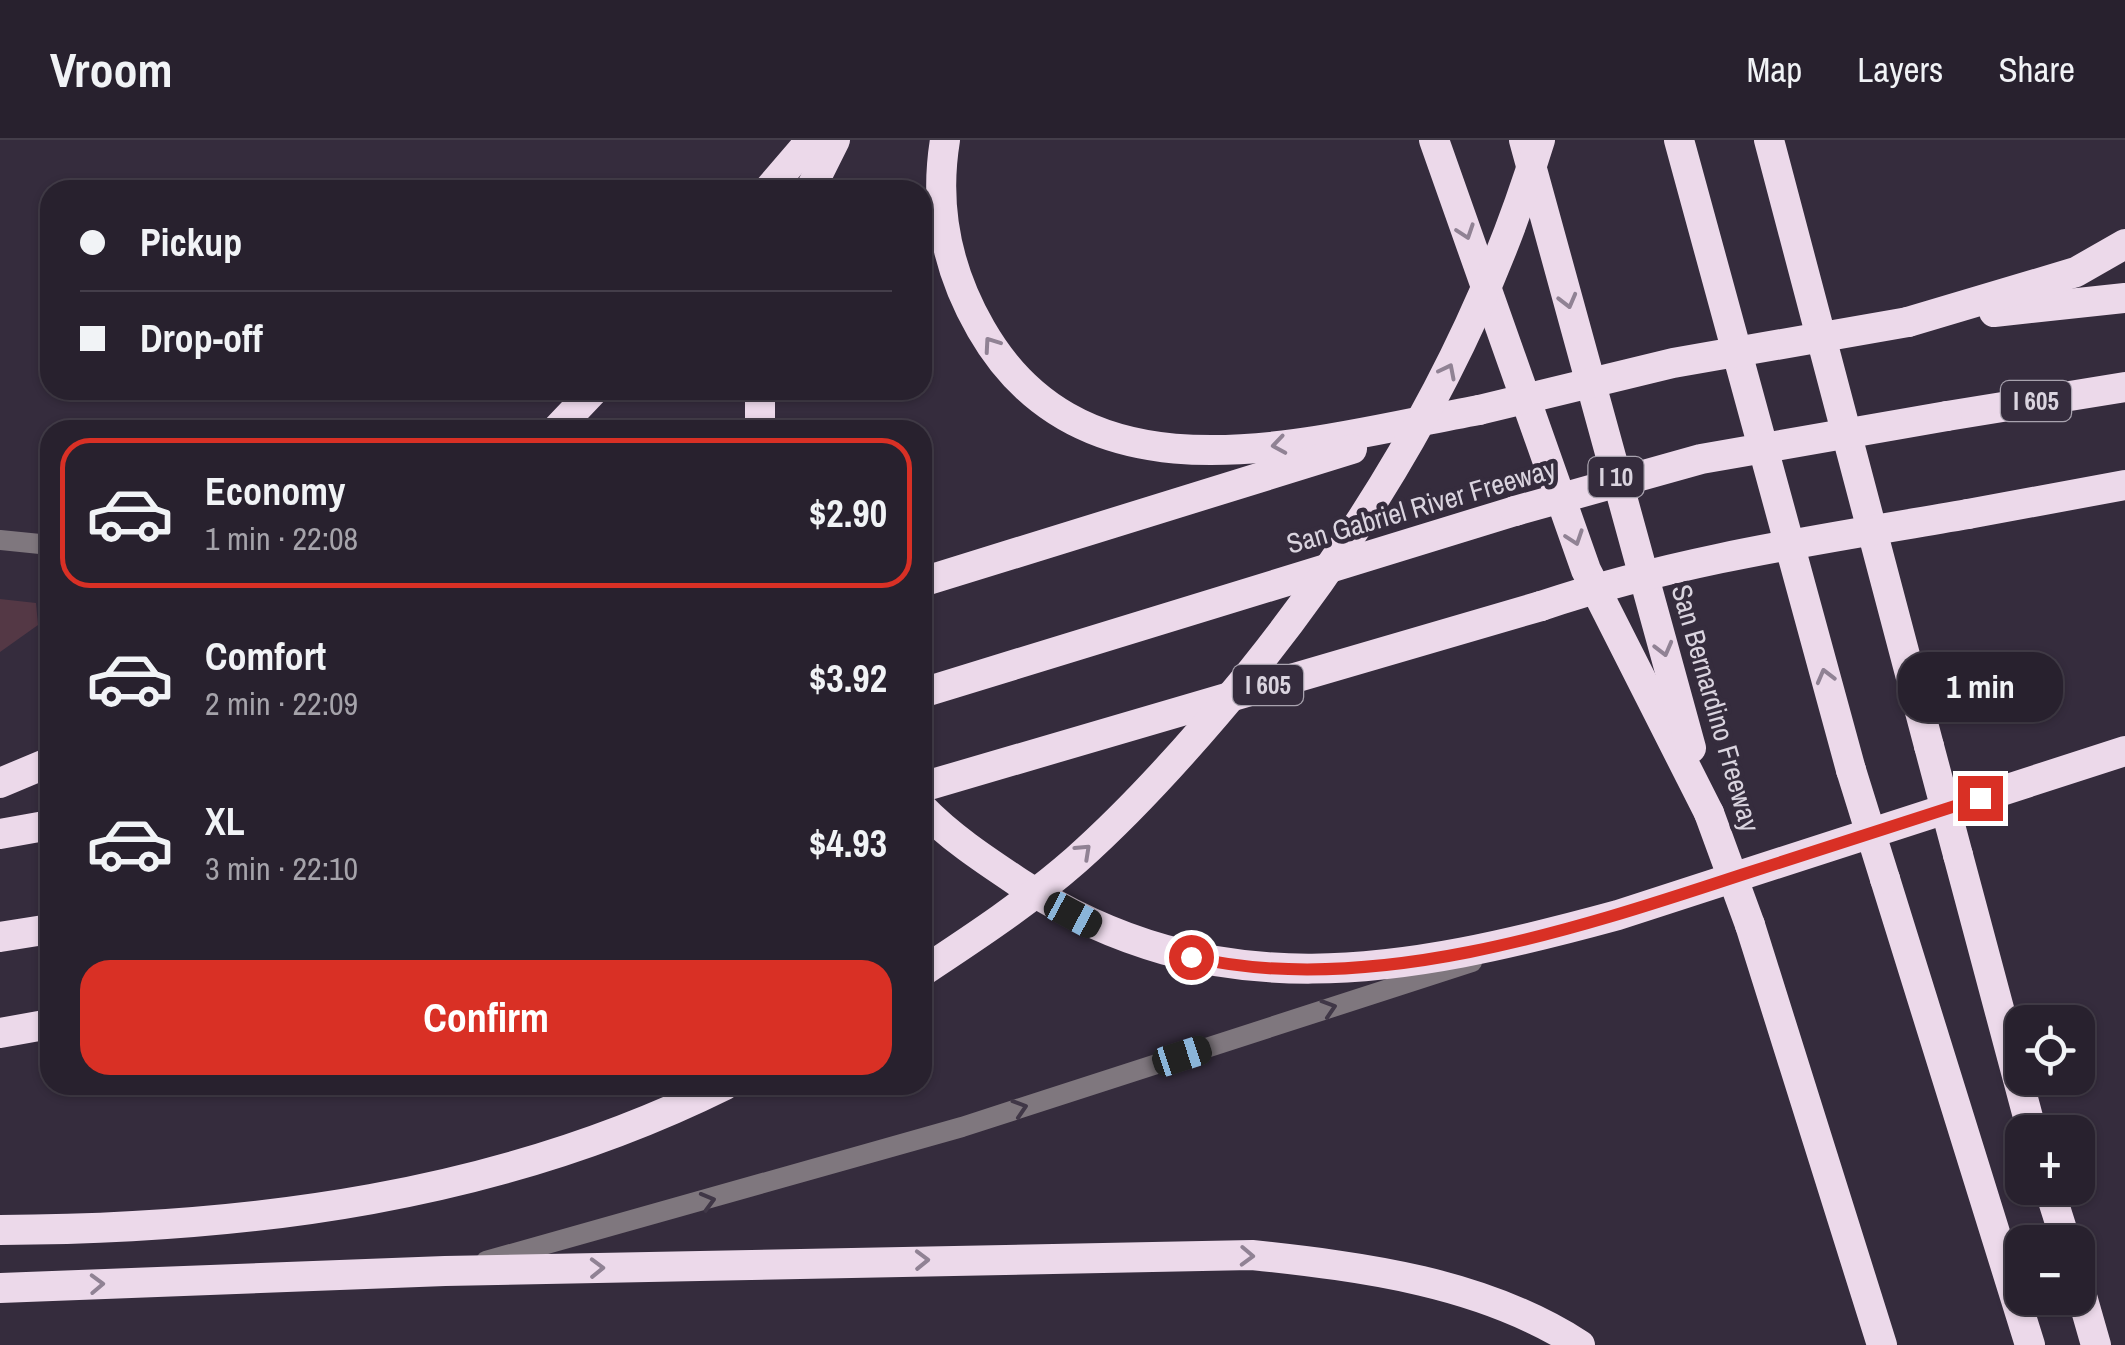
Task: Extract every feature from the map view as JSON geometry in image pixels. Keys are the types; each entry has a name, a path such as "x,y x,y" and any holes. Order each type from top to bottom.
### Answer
{"highway":[{"path":"777,180 812,140"},
{"path":"815,180 836,140"},
{"path":"945,140 940,166 941,213 950,260 963,297 987,339 1014,374 1056,410 1098,433 1188,452 1247,450 1479,410"},
{"path":"1434,140 1586,570 1709,813"},
{"name":"San Bernardino Freeway","path":"1524,140 1709,813 1750,925 1882,1345"},
{"path":"932,965 1022,903 1088,848 1222,708 1316,590 1390,476 1478,313 1540,140"},
{"path":"1680,140 1850,770 2030,1345"},
{"path":"1769,140 2027,1115"},
{"path":"1908,322 2076,272 2125,244"},
{"path":"932,579 1479,410 1673,363 1908,322 2125,298"},
{"name":"San Gabriel River Freeway","path":"932,690 1515,511 1701,460 2125,387"},
{"path":"566,420 584,400"},
{"name":"I 605","path":"932,784 1608,583 1721,556 2125,486"},
{"path":"932,817 978,856 1081,919 1160,950 1221,964 1311,969 1375,965 1534,938 1618,915 2125,751"},
{"path":"0,783 40,766"},
{"path":"0,834 40,827"},
{"path":"0,937 40,931"},
{"path":"0,1033 40,1026"},
{"path":"0,1230 210,1222 351,1204 468,1180 554,1154 706,1095"},
{"path":"0,1288 445,1271 1252,1255 1354,1266 1426,1282 1492,1302 1557,1330 1580,1345"},
{"path":"2087,1315 2096,1345"}],"street":[{"path":"0,540 40,544"},
{"path":"445,1271 612,1228 944,1132 1618,915"}],"shaded area":[{"path":"0,599 36,603 38,625 0,652"}],"route":[{"path":"1191,957 1276,969 1328,969 1375,965 1534,938 1618,915 1980,798"}]}
